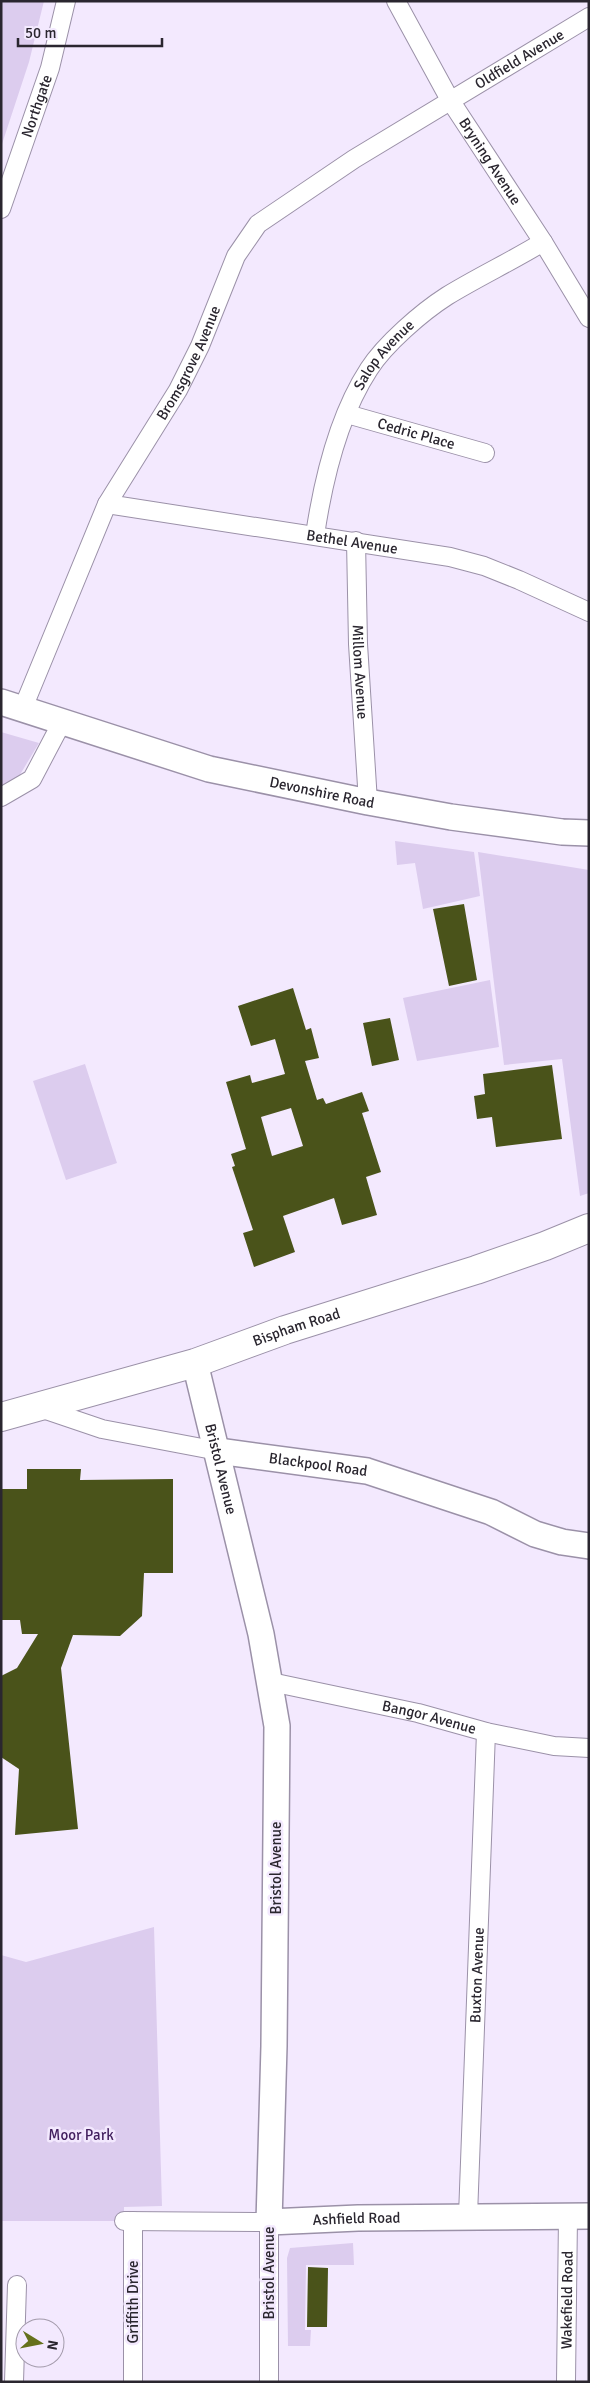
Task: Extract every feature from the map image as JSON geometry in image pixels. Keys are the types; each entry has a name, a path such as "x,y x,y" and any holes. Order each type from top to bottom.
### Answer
{"main road":[{"name":"Bispham Road","path":"1,1417 40,1408 195,1363 285,1330 484,1267 545,1246 589,1228"}],"street":[{"name":"Northgate","path":"1,209 50,68 66,1"},
{"name":"Bryning Avenue","path":"396,1 450,100 543,242 589,318"},
{"name":"Oldfield Avenue","path":"450,100 589,17"},
{"name":"Bromsgrove Avenue","path":"12,705 107,504 178,390 200,346 236,256 258,224 354,159 450,100"},
{"name":"Salop Avenue","path":"315,535 327,468 348,414 370,368 391,344 446,297 543,242"},
{"name":"Cedric Place","path":"348,414 485,453"},
{"name":"Bethel Avenue","path":"107,504 450,557 484,566 589,612"},
{"name":"Millom Avenue","path":"356,541 358,644 368,802"},
{"name":"Devonshire Road","path":"12,705 209,769 368,802 451,816 562,832 589,833"},
{"path":"1,797 32,779 62,722"},
{"name":"Bristol Avenue","path":"195,1363 218,1451 271,1682 277,1726 274,2046 269,2222 269,2382"},
{"name":"Blackpool Road","path":"40,1408 102,1428 218,1451 367,1472 491,1512 535,1534 562,1542 589,1546"},
{"name":"Bangor Avenue","path":"271,1682 418,1713 486,1732 554,1746 589,1748"},
{"name":"Buxton Avenue","path":"468,2216 486,1732"},
{"name":"Ashfield Road","path":"129,2222 269,2222 468,2216 579,2216"},
{"name":"Wakefield Road","path":"566,2382 579,2216"},
{"name":"Griffith Drive","path":"129,2222 133,2382"},
{"path":"14,2382 17,2285"}],"green space":[{"path":"1,1 44,1 29,62 1,147"},
{"path":"1,732 39,743 18,778 1,786"},
{"path":"395,841 474,852 480,896 423,909 415,863 397,865"},
{"path":"478,852 589,870 589,1193 580,1196 562,1059 504,1065"},
{"path":"490,980 499,1047 417,1061 403,998"},
{"path":"85,1064 117,1163 66,1180 33,1081"},
{"name":"Moor Park","path":"154,1927 162,2206 124,2207 124,2221 1,2221 1,1955 26,1962"},
{"path":"353,2243 354,2265 306,2265 305,2330 311,2330 310,2346 288,2346 287,2258 290,2248"}],"building":[{"path":"464,904 477,980 449,986 433,909"},
{"path":"293,988 306,1030 311,1028 319,1058 305,1061 317,1100 323,1098 326,1104 362,1092 369,1111 362,1113 381,1172 366,1177 377,1215 342,1225 334,1198 283,1216 295,1252 254,1267 243,1233 253,1230 232,1167 235,1166 231,1154 246,1149 226,1082 250,1075 252,1083 285,1074 275,1039 251,1046 238,1006","holes":["291,1108 303,1146 272,1156 261,1117"]},
{"path":"390,1018 399,1060 372,1066 363,1023"},
{"path":"552,1065 562,1139 496,1147 492,1117 477,1119 474,1096 485,1094 483,1074"},
{"path":"27,1469 81,1469 80,1480 173,1479 173,1573 144,1573 142,1616 120,1636 73,1635 61,1668 78,1829 15,1835 19,1769 1,1757 1,1676 17,1668 38,1634 22,1634 20,1620 1,1620 1,1489 27,1489"},
{"path":"308,2267 328,2268 327,2327 307,2327"}]}
